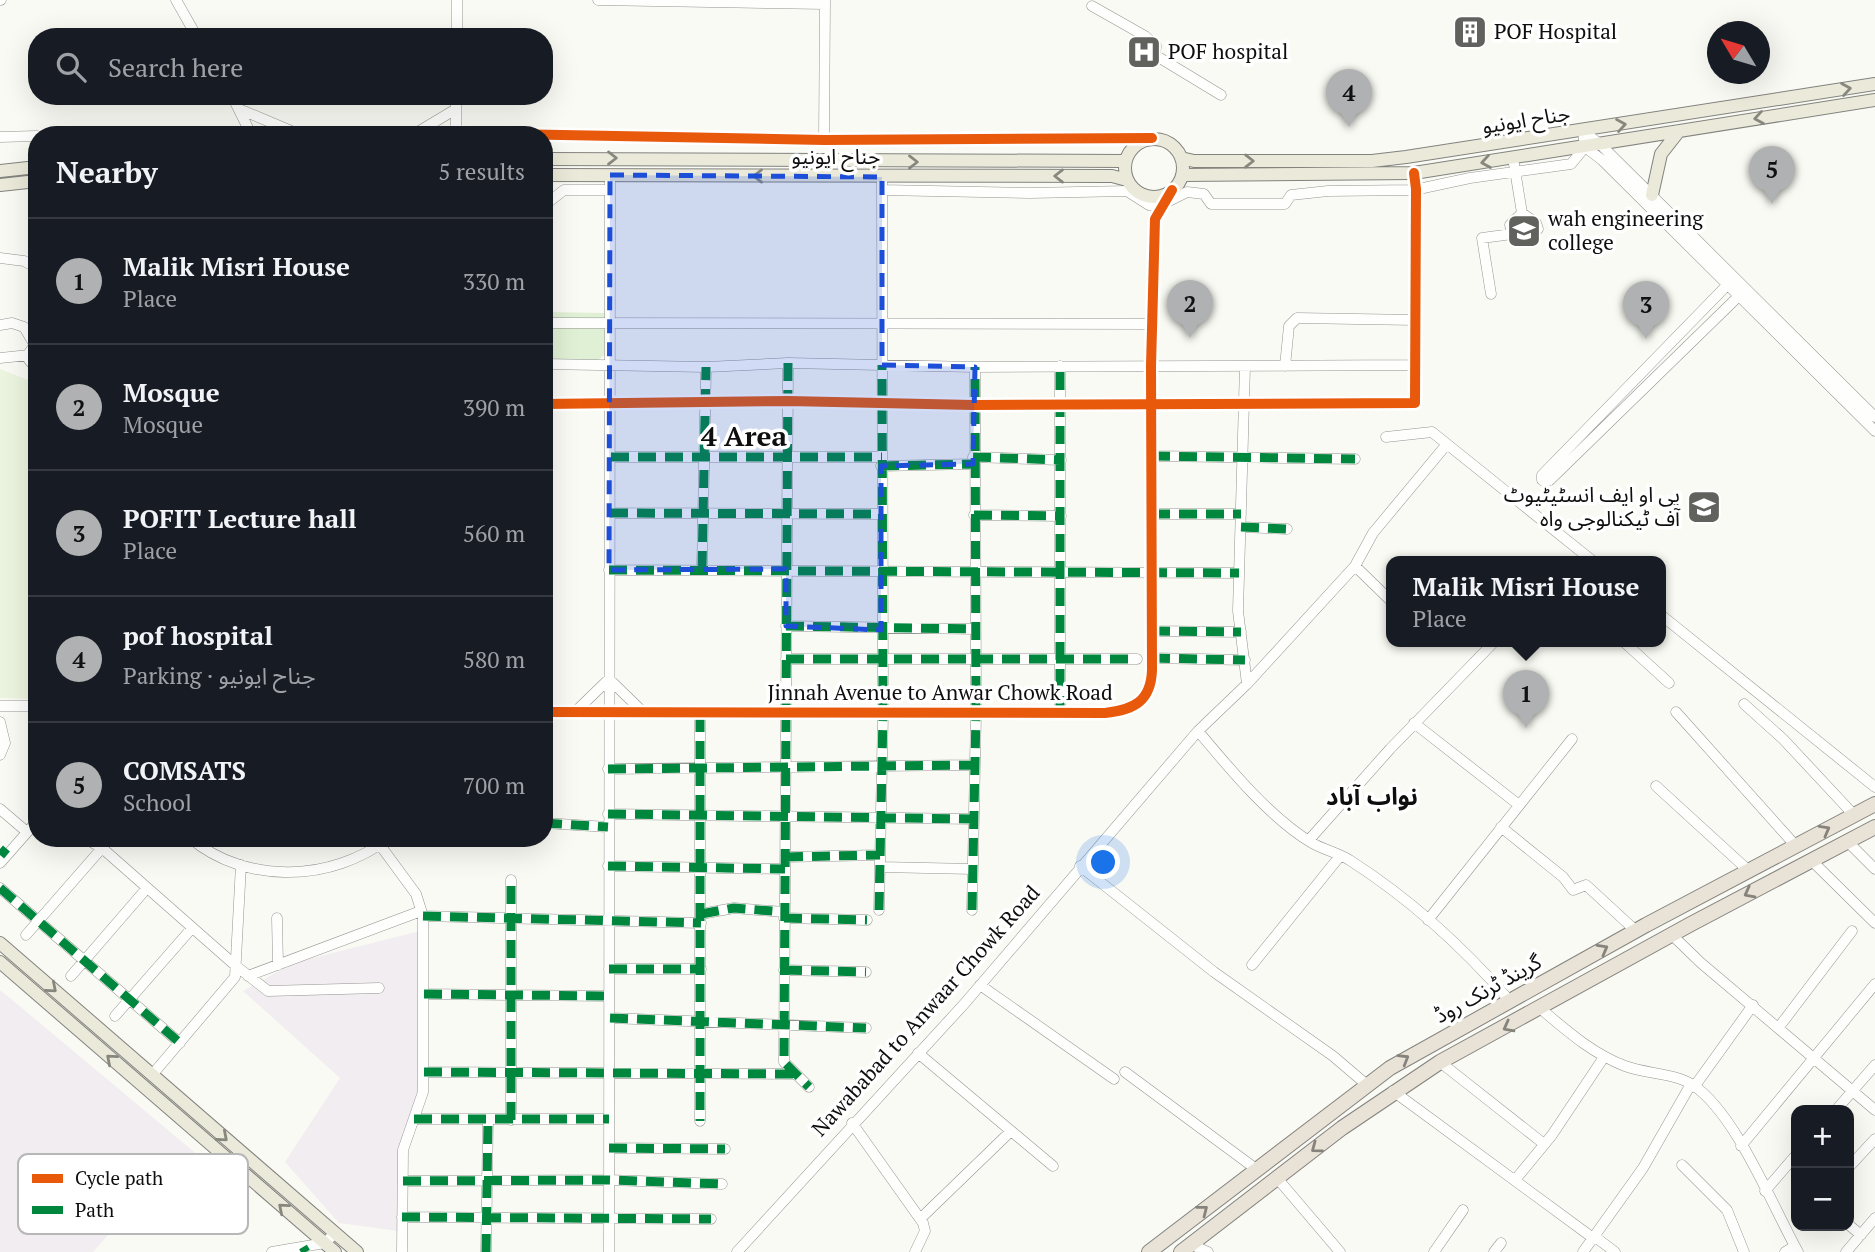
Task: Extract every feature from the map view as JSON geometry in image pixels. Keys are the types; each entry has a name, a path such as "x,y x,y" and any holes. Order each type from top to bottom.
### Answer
{"highway":[{"name":"گرینڈ ٹرنک روڈ","path":"1149,1252 1367,1085 1413,1054 1875,804"},
{"name":"گرینڈ ٹرنک روڈ","path":"1185,1248 1393,1091 1440,1062 1875,827"}],"main road":[{"name":"جناح ایونیو","path":"1181,158 1194,161 1371,161 1438,154 1875,84"},
{"name":"جناح ایونیو","path":"1182,175 1414,173 1875,100"},
{"path":"1648,199 1661,154 1680,131"},
{"path":"1152,138 1170,144 1181,158 1182,175 1172,190 1156,197 1139,193 1127,180 1125,160 1135,145 1152,138"},
{"name":"جناح ایونیو","path":"553,159 1125,160"},
{"path":"0,171 28,168"},
{"name":"جناح ایونیو","path":"553,175 1112,176 1127,180"},
{"path":"0,185 28,182"},
{"path":"0,943 244,1154"},
{"path":"0,962 220,1154"},
{"path":"20,979 29,968"},
{"path":"248,1157 357,1252"},
{"path":"254,1184 265,1172"},
{"path":"248,1179 335,1252"}],"street":[{"path":"176,0 192,28"},
{"path":"457,0 457,28"},
{"path":"598,0 825,2 824,140"},
{"path":"1092,6 1145,36 1156,46 1155,55 1222,94"},
{"path":"237,105 247,126"},
{"path":"456,105 456,126"},
{"path":"239,109 278,126"},
{"path":"428,126 456,109"},
{"path":"1583,131 1601,145 1648,199 1743,293 1875,431"},
{"path":"882,190 1030,194 1127,191 1149,205 1161,205 1187,192 1204,194 1211,204 1285,204 1291,195 1416,189 1471,178 1516,174 1572,164 1584,147 1583,131"},
{"path":"553,135 824,140 1152,138"},
{"path":"0,137 28,136"},
{"path":"1584,147 1648,199"},
{"path":"1513,158 1522,213 1536,223 1538,229"},
{"path":"553,404 788,401 973,405 1415,403 1414,173"},
{"path":"609,1252 610,175"},
{"path":"879,910 883,714 882,177"},
{"path":"553,199 564,190 610,190"},
{"path":"1155,219 1172,190"},
{"path":"1139,193 1149,205 1155,219"},
{"path":"1491,294 1482,238 1512,234 1510,225 1522,213"},
{"name":"Jinnah Avenue to Anwar Chowk Road","path":"553,712 1060,714 1128,711 1143,701 1151,686 1152,657 1151,366 1155,219"},
{"path":"0,258 28,263"},
{"path":"1731,281 1542,475 1542,480 1550,480 1743,293"},
{"path":"1743,293 1875,417"},
{"path":"1285,366 1289,326 1297,318 1415,320"},
{"path":"0,325 12,323 24,327 28,333"},
{"path":"553,323 1152,324"},
{"path":"0,358 28,355"},
{"path":"553,364 706,367 789,363 975,367 1415,365"},
{"path":"789,363 783,1062 809,1087"},
{"path":"1060,366 1060,714"},
{"path":"1245,366 1238,611 1247,684"},
{"path":"702,569 706,367"},
{"path":"972,910 976,714 973,461 975,367"},
{"path":"1386,437 1433,432 1587,556"},
{"name":"Nawababad to Anwaar Chowk Road","path":"737,1252 980,985 1198,732 1247,684 1355,566 1373,533 1447,444"},
{"path":"1152,456 1355,459"},
{"path":"611,457 704,460 1061,460"},
{"path":"610,513 881,514"},
{"path":"1152,514 1241,514"},
{"path":"974,515 1061,516"},
{"path":"1241,527 1287,529"},
{"path":"1580,556 1583,553"},
{"path":"1355,566 1386,596"},
{"path":"609,570 974,569 1239,573"},
{"path":"1666,619 1875,787"},
{"path":"786,626 881,630 975,629"},
{"path":"1152,631 1241,632"},
{"path":"1309,841 1415,723 1489,647"},
{"path":"1629,647 1669,684"},
{"path":"1152,657 1245,660"},
{"path":"786,659 1137,659"},
{"path":"574,713 608,679"},
{"path":"608,679 644,713"},
{"path":"1744,704 1783,739 1854,815"},
{"path":"0,706 28,706"},
{"path":"1676,712 1796,846"},
{"path":"700,714 700,1121"},
{"path":"0,722 5,743 0,755"},
{"path":"1415,723 1519,805"},
{"path":"1198,732 1265,804 1309,841 1340,856 1388,888 1456,943 1510,1001"},
{"path":"1427,920 1572,739"},
{"path":"608,769 975,765"},
{"path":"1656,786 1749,871"},
{"path":"0,809 27,832 2,856"},
{"path":"608,814 974,819"},
{"path":"553,824 608,827"},
{"path":"1501,827 1563,877 1573,890 1586,884 1636,931"},
{"path":"1847,841 1875,869"},
{"path":"204,847 241,865 277,872 313,871 348,861 373,847"},
{"path":"388,847 416,894 422,914 423,1092 403,1150 402,1252"},
{"path":"26,935 102,848 236,967 268,991 379,988"},
{"path":"785,857 880,855"},
{"path":"1252,965 1340,856"},
{"path":"1811,860 1875,923"},
{"path":"152,1075 227,990 235,977 241,865"},
{"path":"608,866 785,869"},
{"path":"1080,866 1214,972 1333,1056 1367,1085"},
{"path":"880,867 973,869"},
{"path":"511,880 511,1120"},
{"path":"0,888 180,1043"},
{"path":"71,976 147,888"},
{"path":"248,976 422,914 512,919 701,918 734,908 784,915 867,920"},
{"path":"278,918 278,965"},
{"path":"115,1016 192,928"},
{"path":"1779,1027 1852,931"},
{"path":"1672,935 1875,1110"},
{"path":"608,969 701,969"},
{"path":"784,971 866,972"},
{"path":"1741,1146 1875,984"},
{"path":"980,985 1114,1079"},
{"path":"424,994 608,996"},
{"path":"1583,1252 1643,1168 1693,1085 1753,1005"},
{"path":"1541,1009 1604,1057 1693,1085 1730,1122 1788,1233 1793,1250"},
{"path":"610,1018 866,1028"},
{"path":"918,1053 1053,1166"},
{"path":"1515,1180 1604,1057"},
{"path":"1440,1062 1544,1143"},
{"path":"1840,1105 1875,1065"},
{"path":"424,1072 796,1074"},
{"path":"1125,1072 1256,1170"},
{"path":"1393,1091 1615,1252"},
{"path":"414,1119 609,1119"},
{"path":"486,1252 488,1120"},
{"path":"852,1123 925,1231 915,1252"},
{"path":"919,1219 1010,1132"},
{"path":"1854,1162 1875,1139"},
{"path":"609,1148 725,1149"},
{"path":"1765,1191 1791,1162"},
{"path":"1682,1165 1727,1210 1744,1252"},
{"path":"1277,1178 1340,1252"},
{"path":"403,1181 609,1180 723,1184"},
{"path":"1433,1252 1463,1210"},
{"path":"402,1217 609,1216 711,1219"},
{"path":"1846,1252 1875,1218"},
{"path":"1854,1229 1861,1235"},
{"path":"1788,1233 1791,1230"},
{"path":"272,1252 305,1249 325,1243 335,1233"},
{"path":"1185,1248 1208,1252"}],"highlighted area":[{"path":"610,175 882,177 882,365 975,367 973,464 881,466 881,630 786,626 786,569 609,570"}],"shaded area":[{"path":"420,931 420,1096 402,1144 398,1231 339,1223 285,1162 340,1078 243,991 293,963"},
{"path":"0,990 196,1154 18,1154 18,1234 109,1234 93,1252 0,1252"}],"green space":[{"path":"553,312 606,313 607,353 598,360 553,360"},
{"path":"0,369 28,380 28,699 0,698"}],"marked path":[{"path":"788,363 784,1062 809,1087"},
{"path":"879,910 883,714 882,365"},
{"path":"1060,366 1060,714"},
{"path":"702,569 706,367"},
{"path":"972,910 976,714 975,367"},
{"path":"1152,456 1355,459"},
{"path":"611,457 882,457"},
{"path":"973,457 1061,460"},
{"path":"881,466 973,464"},
{"path":"610,513 881,514"},
{"path":"1152,514 1241,514"},
{"path":"974,515 1061,516"},
{"path":"1241,527 1287,529"},
{"path":"609,570 1239,573"},
{"path":"786,626 975,629"},
{"path":"1152,631 1241,632"},
{"path":"1152,658 1245,660"},
{"path":"786,659 1137,659"},
{"path":"700,714 700,1121"},
{"path":"608,769 975,765"},
{"path":"608,814 974,819"},
{"path":"553,824 608,827"},
{"path":"0,849 7,855"},
{"path":"785,857 880,855"},
{"path":"608,866 785,869"},
{"path":"511,880 511,1120"},
{"path":"0,888 180,1043"},
{"path":"701,914 734,908 784,912"},
{"path":"423,916 701,923"},
{"path":"784,918 867,920"},
{"path":"609,969 701,969"},
{"path":"784,970 866,972"},
{"path":"424,994 608,996"},
{"path":"610,1018 866,1028"},
{"path":"424,1072 796,1074"},
{"path":"414,1119 609,1119"},
{"path":"486,1252 488,1120"},
{"path":"609,1148 725,1149"},
{"path":"403,1181 609,1180 722,1184"},
{"path":"402,1217 711,1219"},
{"path":"303,1247 306,1252"}],"cycle path":[{"path":"553,135 824,140 1152,138"},
{"path":"553,404 788,401 973,405 1415,403 1414,173"},
{"path":"553,712 1105,713 1139,702 1148,689 1152,670 1151,366 1155,219 1172,190"}],"place":[{"name":"POF Hospital","path":"1470,32"},
{"name":"POF hospital","path":"1144,52"},
{"name":"pof hospital","path":"1349,127"},
{"name":"COMSATS","path":"1772,204"},
{"name":"wah engineering college","path":"1524,231"},
{"name":"Mosque","path":"1190,338"},
{"name":"POFIT Lecture hall","path":"1646,339"},
{"name":"پی او ایف انسٹیٹیوٹ آف ٹیکنالوجی واہ","path":"1704,507"},
{"name":"Malik Misri House","path":"1526,728"}],"district":[{"name":"4 Area","path":"744,436"},
{"name":"نواب آباد","path":"1372,797"}]}
